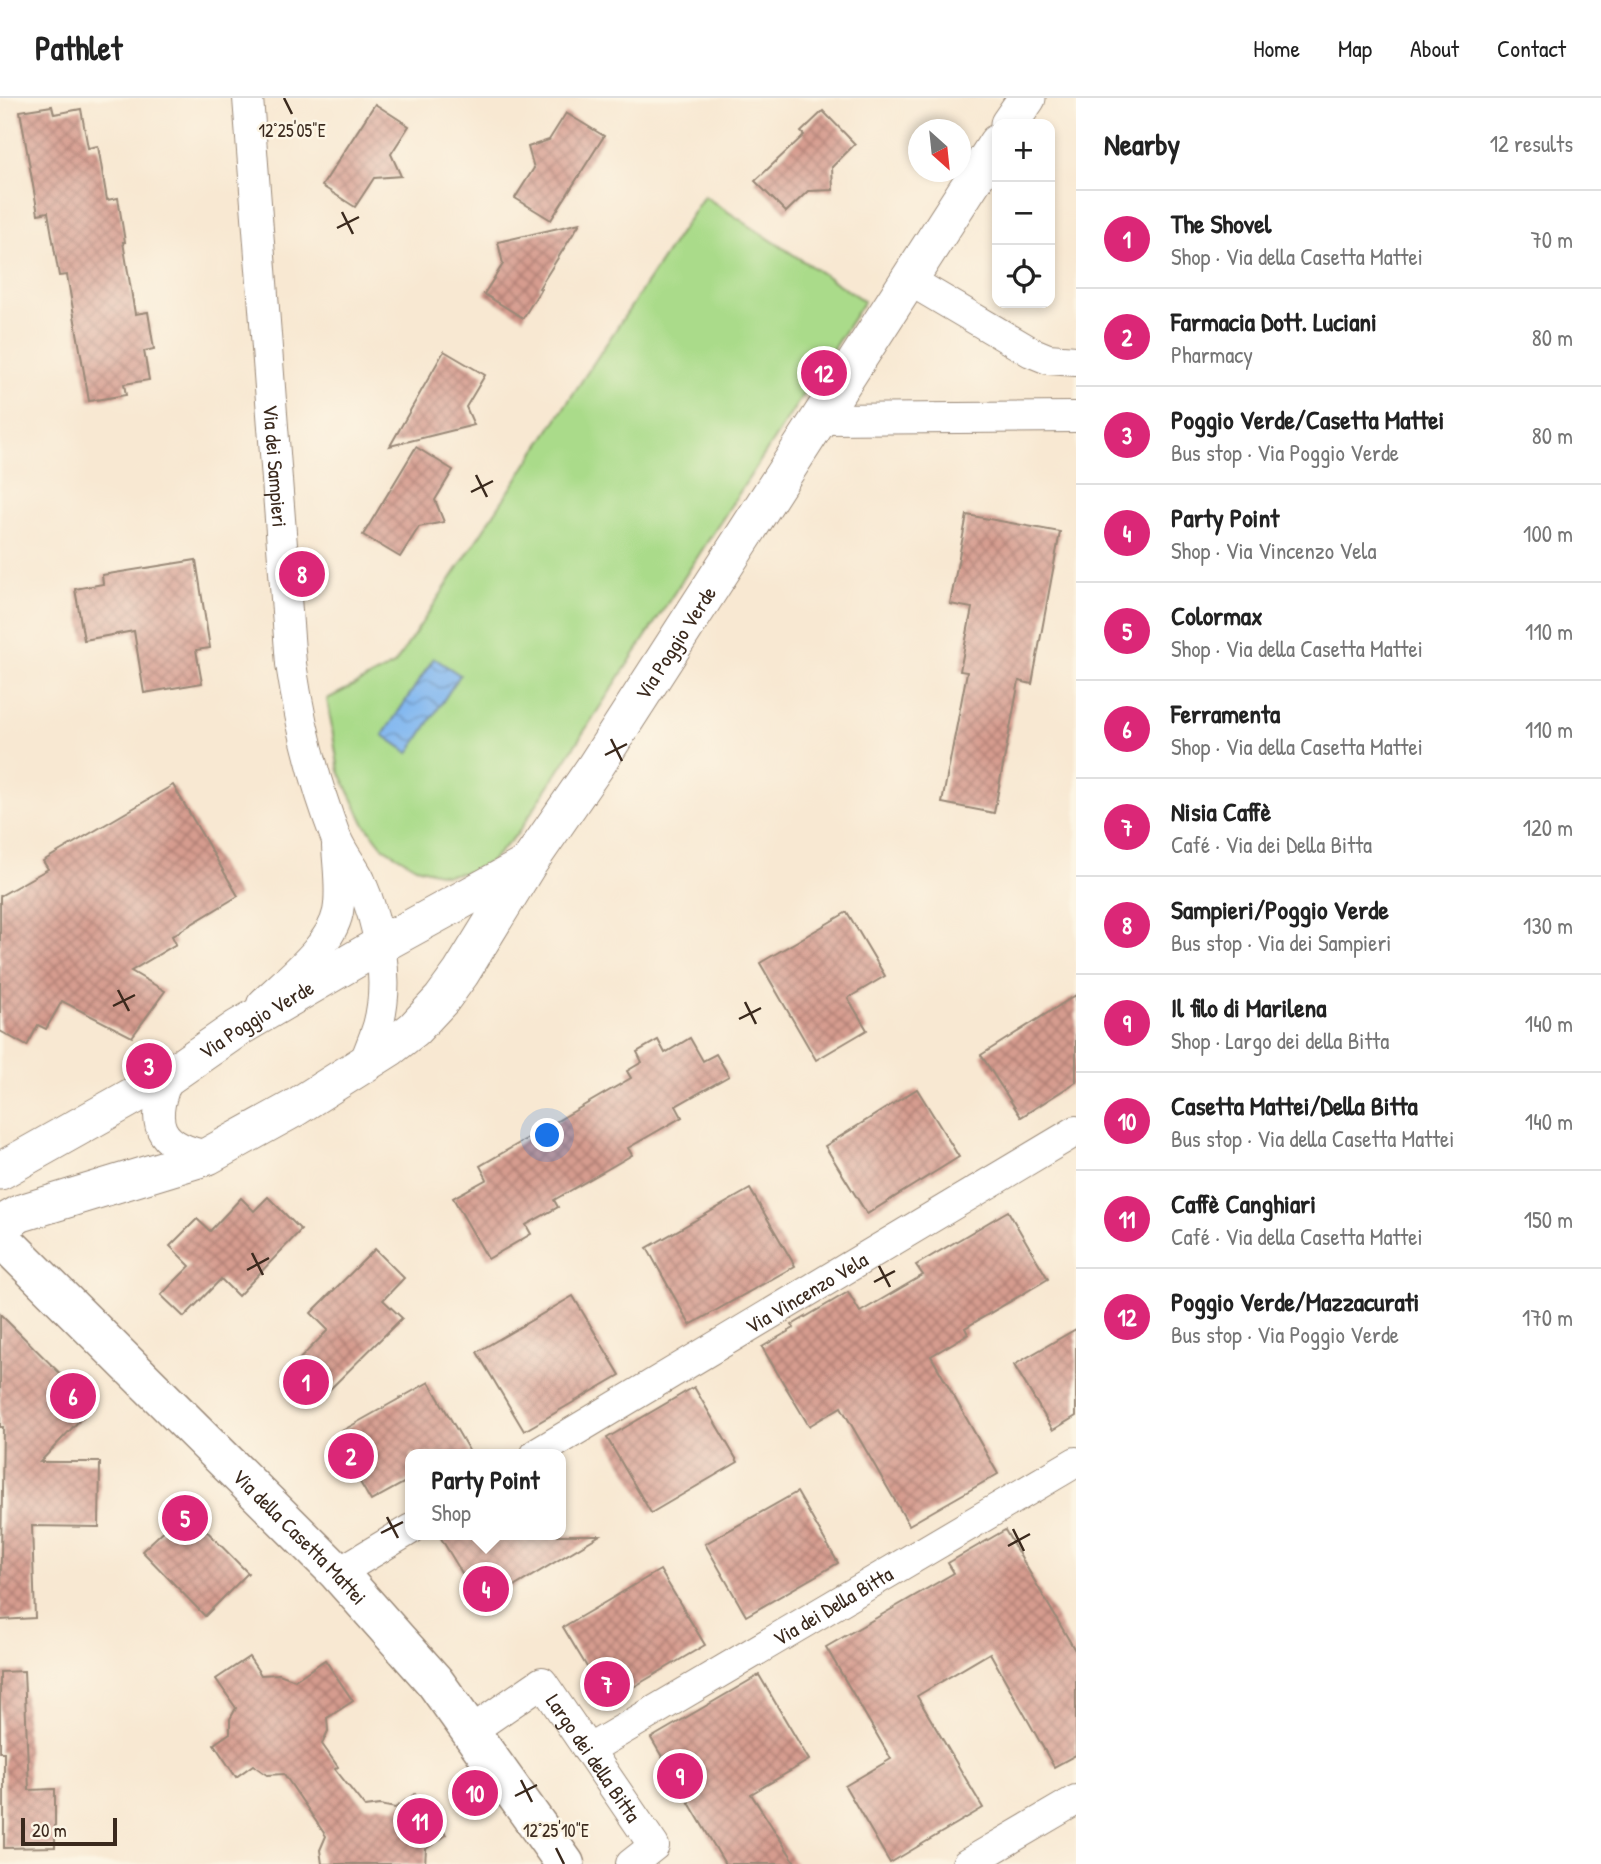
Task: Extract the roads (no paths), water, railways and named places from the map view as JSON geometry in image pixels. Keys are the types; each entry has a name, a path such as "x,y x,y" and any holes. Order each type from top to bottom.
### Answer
{"main road":[{"name":"Via della Casetta Mattei","path":"0,1237 338,1573 408,1650 471,1731 565,1864"}],"street":[{"name":"Via dei Sampieri","path":"248,98 291,664 306,747 337,842 360,882 380,945"},
{"path":"1013,119 1027,98"},
{"name":"Via Poggio Verde","path":"0,1225 13,1216 32,1209 208,1156 251,1134 363,1066 414,1028 442,999 992,151"},
{"path":"909,280 1031,352 1048,359 1076,361"},
{"path":"820,419 1076,417"},
{"path":"238,1028 317,950 332,931 339,904 337,842"},
{"name":"Via Poggio Verde","path":"0,1171 169,1076 238,1028 380,945 528,864"},
{"path":"363,1066 378,1026 381,1009 383,971 380,945"},
{"path":"169,1076 159,1108 165,1134 174,1146 208,1156"},
{"name":"Via Vincenzo Vela","path":"544,1449 1076,1131"},
{"name":"Via dei Della Bitta","path":"588,1750 1076,1462"},
{"path":"338,1573 405,1533"},
{"name":"Largo dei della Bitta","path":"471,1731 542,1682 654,1846 631,1864"},
{"path":"967,1864 1076,1800"}],"water":[{"path":"434,658 460,675 409,753 383,735"}],"place":[{"name":"Poggio Verde/Mazzacurati","path":"824,373"},
{"name":"Sampieri/Poggio Verde","path":"302,574"},
{"name":"Poggio Verde/Casetta Mattei","path":"149,1066"},
{"name":"The Shovel","path":"306,1382"},
{"name":"Ferramenta","path":"73,1396"},
{"name":"Farmacia Dott. Luciani","path":"351,1456"},
{"name":"Colormax","path":"185,1518"},
{"name":"Party Point","path":"486,1589"},
{"name":"Nisia Caffè","path":"607,1684"},
{"name":"Il filo di Marilena","path":"680,1776"},
{"name":"Casetta Mattei/Della Bitta","path":"475,1793"},
{"name":"Caffè Canghiari","path":"420,1821"}]}
